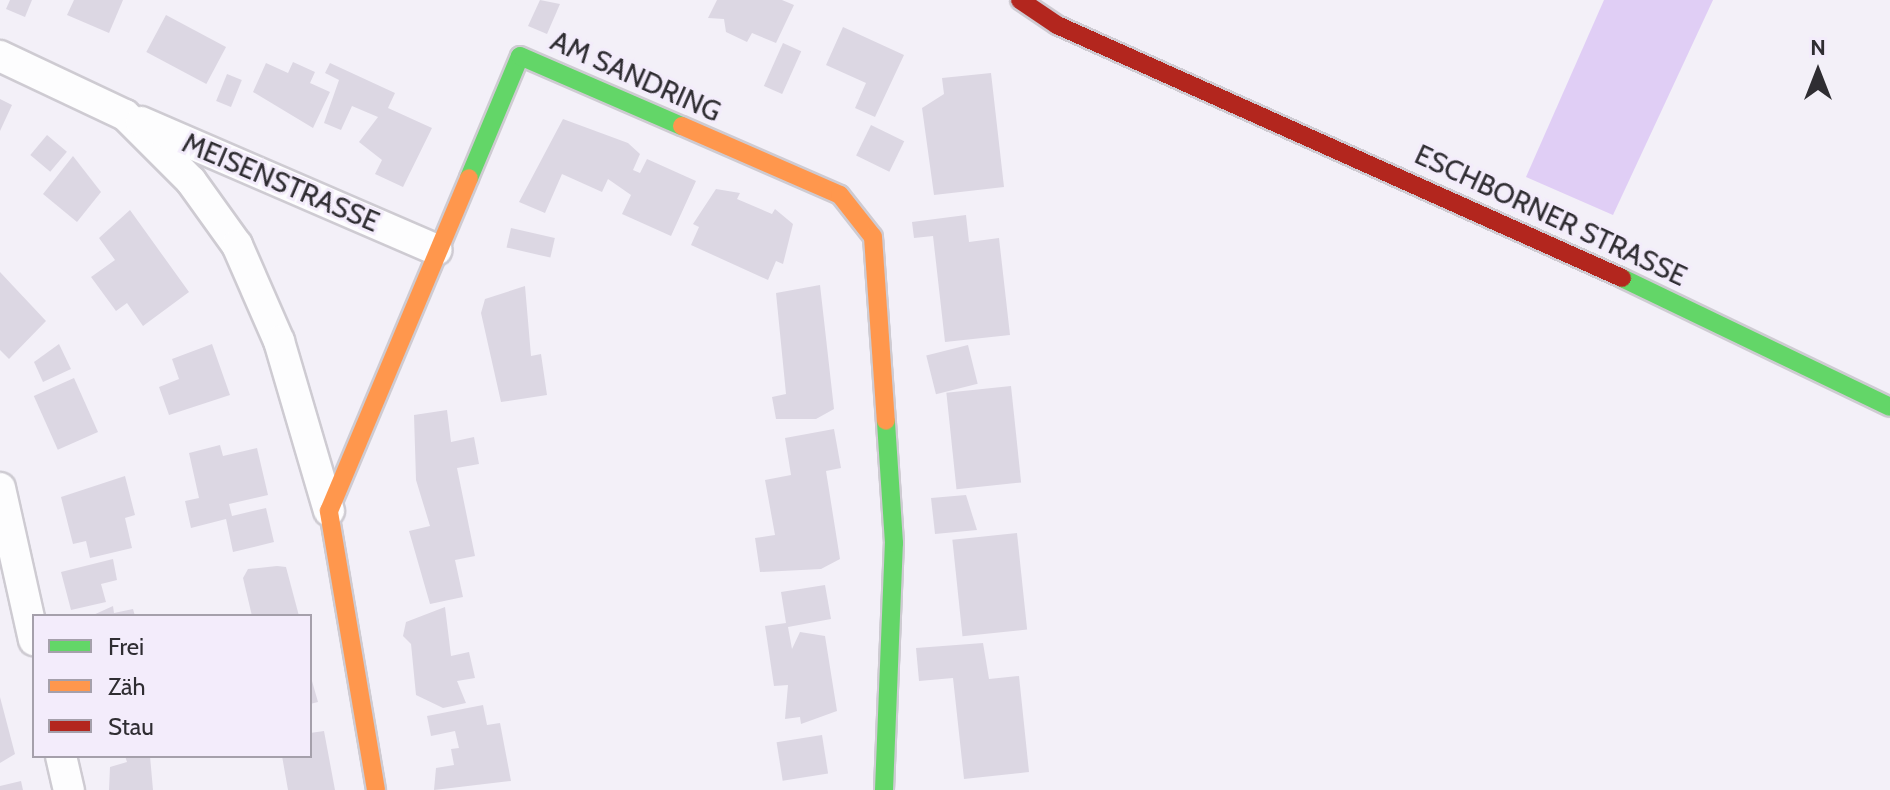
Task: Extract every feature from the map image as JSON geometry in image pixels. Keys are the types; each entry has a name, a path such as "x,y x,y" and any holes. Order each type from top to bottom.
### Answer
{"street":[{"name":"ESCHBORNER STRASSE","path":"1020,0 1057,25 1187,78 1890,407"},
{"name":"ESCHBORNER STRASSE","path":"1118,27 1187,78"},
{"name":"MEISENSTRASSE","path":"0,56 125,115 437,250"},
{"name":"AM SANDRING","path":"329,511 520,56 840,195 860,212 877,260 891,448 892,663 884,790"},
{"name":"MEISENSTRASSE","path":"125,115 191,181 237,245 279,341 329,511"},
{"path":"0,488 32,631"},
{"path":"329,511 376,790"},
{"path":"61,758 69,790"}],"shaded area":[{"path":"1604,0 1713,0 1613,215 1526,177"}],"building":[{"path":"10,0 32,0 25,17 6,9"},
{"path":"74,0 123,0 109,33 67,15"},
{"path":"540,0 560,4 547,34 528,26"},
{"path":"717,0 782,0 794,5 776,43 752,33 747,42 726,32 724,19 708,18"},
{"path":"166,15 226,47 206,84 146,52"},
{"path":"843,27 904,55 875,117 855,108 866,83 826,65"},
{"path":"783,43 801,51 782,94 764,86"},
{"path":"293,62 315,72 310,83 330,92 313,128 253,92 266,63 288,73"},
{"path":"330,63 395,93 388,108 432,128 403,187 375,174 382,160 359,142 378,117 352,106 341,130 324,123 339,80 325,73"},
{"path":"991,73 1004,187 934,195 922,108 944,94 942,78"},
{"path":"227,74 242,80 231,107 216,101"},
{"path":"0,99 12,105 0,131"},
{"path":"563,119 628,143 640,154 633,170 640,173 647,159 696,181 671,236 622,214 631,195 608,179 602,192 562,174 545,213 519,202"},
{"path":"871,125 904,141 889,172 856,156"},
{"path":"47,135 67,152 50,172 30,155"},
{"path":"73,156 101,192 77,222 43,194"},
{"path":"716,189 740,193 737,199 772,214 775,209 793,224 783,264 776,261 768,280 691,245 699,227 693,224"},
{"path":"130,210 189,292 143,326 127,303 116,311 91,277 115,260 99,238"},
{"path":"966,215 969,242 999,238 1010,335 945,342 933,236 914,238 912,222"},
{"path":"511,228 555,238 550,258 507,247"},
{"path":"0,272 46,321 9,359 0,350"},
{"path":"820,285 834,409 816,419 776,419 772,397 786,394 776,293"},
{"path":"525,286 531,356 541,354 547,395 501,402 481,313 485,299"},
{"path":"59,344 71,369 43,382 34,362"},
{"path":"212,344 230,395 169,415 159,387 179,379 172,359"},
{"path":"968,345 978,384 936,394 926,355"},
{"path":"74,378 98,432 58,450 34,396"},
{"path":"1011,386 1021,482 956,489 946,393"},
{"path":"447,410 451,442 474,437 479,464 457,468 475,556 455,560 463,597 430,604 409,531 430,526 416,480 414,415"},
{"path":"834,429 841,468 826,471 840,559 821,569 760,572 755,538 775,535 765,480 791,475 785,438"},
{"path":"220,445 223,456 257,448 268,495 229,504 232,516 266,508 274,542 233,552 226,519 191,528 185,501 199,498 189,453"},
{"path":"125,476 135,515 125,518 132,548 90,558 86,541 73,544 61,497"},
{"path":"966,495 977,530 935,534 931,498"},
{"path":"1017,533 1027,629 962,636 952,540"},
{"path":"113,559 117,580 101,584 106,602 71,610 61,572"},
{"path":"286,567 298,614 252,614 243,578 248,569"},
{"path":"825,585 831,619 788,627 792,649 800,632 825,636 837,711 801,724 800,717 785,719 788,685 774,686 765,626 786,623 781,592"},
{"path":"113,606 114,613 133,609 134,614 95,614"},
{"path":"445,607 451,656 469,652 475,678 457,681 466,703 443,708 416,695 411,644 403,636 406,622"},
{"path":"983,643 989,679 1019,676 1029,772 964,779 953,678 919,681 916,648"},
{"path":"312,681 318,702 312,704"},
{"path":"0,697 15,754 0,763"},
{"path":"483,705 487,725 500,723 511,781 434,790 436,768 454,765 451,749 459,748 455,731 431,736 427,716"},
{"path":"324,731 335,790 288,790 282,758 312,758 312,733"},
{"path":"822,735 828,774 783,781 777,742"},
{"path":"126,758 150,758 153,790 109,790 110,767 127,762"},
{"path":"21,781 23,790 0,790 0,786"}],"traffic: fast":[{"path":"469,178 520,56 682,126"},
{"path":"1622,278 1890,407"},
{"path":"884,790 894,543 886,421"}],"traffic: slow":[{"path":"682,126 840,195 873,237 886,421"},
{"path":"376,790 329,511 469,178"}],"traffic: jam":[{"path":"1020,0 1057,25 1622,278"}]}
